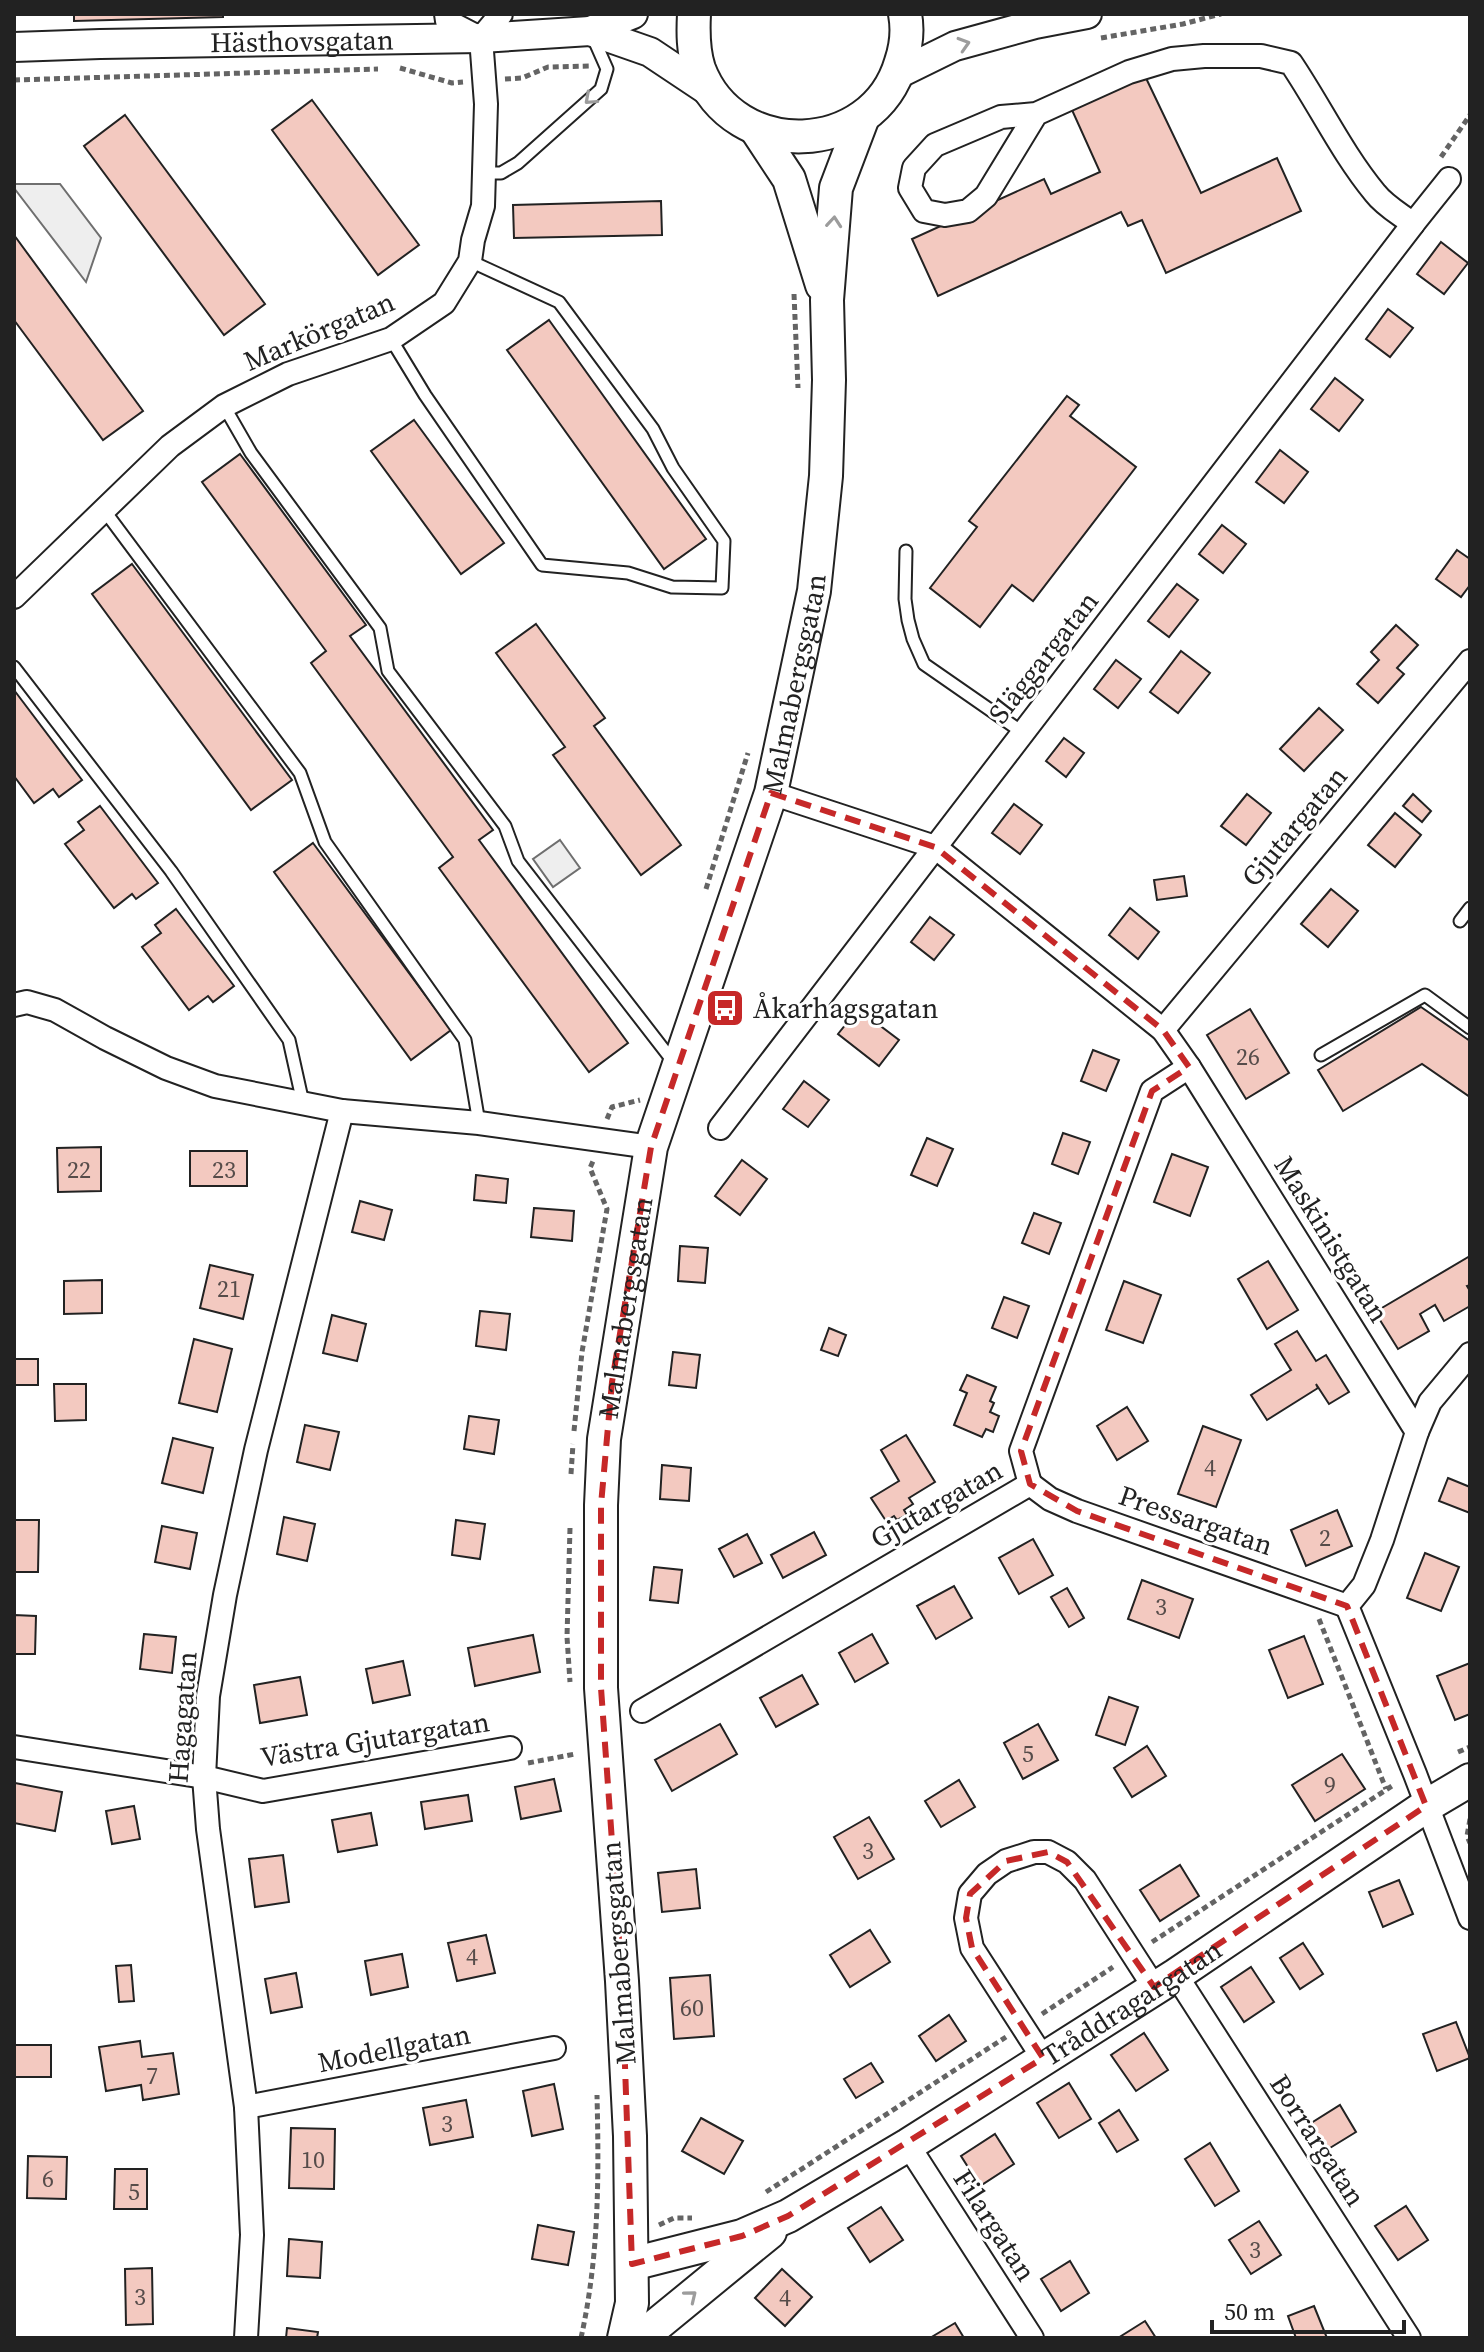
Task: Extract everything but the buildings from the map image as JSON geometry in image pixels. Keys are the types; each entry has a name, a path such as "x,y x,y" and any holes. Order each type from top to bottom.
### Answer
{"main road":[{"path":"694,14 693,42 699,69 713,94 732,114 756,129 783,137 811,137 838,131 863,117 883,98 898,74 906,47 905,14"},
{"name":"Malmabergsgatan","path":"625,2338 632,2303 630,2136 601,1688 604,1439 651,1147 771,793 814,591 826,476 829,380 827,300 836,188 863,117"},
{"name":"Malmabergsgatan","path":"756,129 789,179 827,300"},
{"name":"Tråddragargatan","path":"632,2250 742,2236 788,2216 908,2145 1165,1981 1426,1806 1470,1780"},
{"name":"Tråddragargatan","path":"625,2338 654,2327 788,2216"}],"street":[{"path":"446,14 447,21 481,38 501,14"},
{"name":"Hästhovsgatan","path":"14,47 481,38 590,31 633,14"},
{"path":"996,14 1035,24 1088,27"},
{"path":"898,74 955,46 1035,24"},
{"name":"Hästhovsgatan","path":"590,31 650,52 713,94"},
{"name":"Markörgatan","path":"14,597 170,446 224,406 288,374 391,339 444,303 470,261 483,206 486,104 481,38"},
{"path":"1036,114 986,196 968,211 945,215 924,211 910,188 914,168 935,145 1001,117 1036,114 1129,72 1172,59 1261,56 1291,63 1315,98 1332,133 1376,194 1413,224"},
{"name":"Släggargatan","path":"720,1128 1449,179"},
{"name":"Gjutargatan","path":"1163,1030 1470,661"},
{"name":"Maskinistgatan","path":"771,793 935,847 1163,1030 1417,1432"},
{"path":"14,1005 27,1002 55,1010 166,1068 215,1086 342,1111 479,1123 651,1147"},
{"name":"Gjutargatan","path":"642,1711 1030,1484 1021,1451 1152,1091 1189,1067"},
{"name":"Hagagatan","path":"246,2338 252,2235 246,2107 208,1829 204,1777 208,1696 225,1595 256,1450 342,1111"},
{"path":"1470,1354 1430,1402 1364,1585 1347,1606 1470,1918"},
{"name":"Pressargatan","path":"1030,1484 1050,1499 1077,1511 1347,1606"},
{"name":"Västra Gjutargatan","path":"14,1747 204,1777 263,1791 510,1748"},
{"path":"1043,2058 972,1948 966,1918 970,1894 987,1874 1006,1861 1034,1852 1048,1852 1067,1862 1085,1880 1132,1954"},
{"name":"Borrargatan","path":"1132,1954 1165,1981 1409,2338"},
{"name":"Modellgatan","path":"246,2107 554,2048"},
{"name":"Filargatan","path":"908,2145 1032,2338"}],"lane":[{"path":"484,173 501,173 518,163 601,89 607,69 590,31"},
{"path":"391,339 542,565 628,573 672,587 722,588 724,541 673,468 653,429 559,302 470,261"},
{"path":"224,406 251,453 380,628 388,671 505,826 518,861 678,1068"},
{"path":"104,510 300,773 325,842 465,1040 479,1123"},
{"path":"906,551 908,620 924,664 1022,732"},
{"path":"14,667 171,871 289,1040 303,1103"},
{"path":"1460,921 1470,908"},
{"path":"1321,1055 1425,995 1470,1028"}],"path":[{"path":"1088,27 1183,24 1221,14"},
{"path":"522,78 548,67 577,65 607,69"},
{"path":"393,68 405,68 452,83"},
{"path":"14,80 381,69"},
{"path":"1449,179 1434,167 1470,115"},
{"path":"793,285 798,390"},
{"path":"705,891 748,750"},
{"path":"612,1107 638,1099"},
{"path":"763,2194 1386,1789 1316,1613 1322,1597"},
{"path":"510,1748 513,1766 575,1754"},
{"path":"1470,1819 1467,1836 1470,1843"},
{"path":"581,2338 596,2252 632,2250 674,2218 699,2218"}],"highlighted area":[{"path":"771,793 935,847 1163,1030 1189,1067 1152,1091 1021,1451 1030,1484 1077,1511 1347,1606 1426,1806 1154,1987 1067,1862 1048,1852 1006,1861 970,1894 966,1918 972,1948 1043,2058 788,2216 742,2236 632,2264 622,1981 601,1688 601,1505 612,1382 651,1147"}],"shaded area":[{"path":"14,184 60,184 101,238 86,282 14,188"},
{"path":"560,840 580,868 553,887 533,859"}],"place":[{"name":"Åkarhagsgatan","path":"725,1008"}]}
